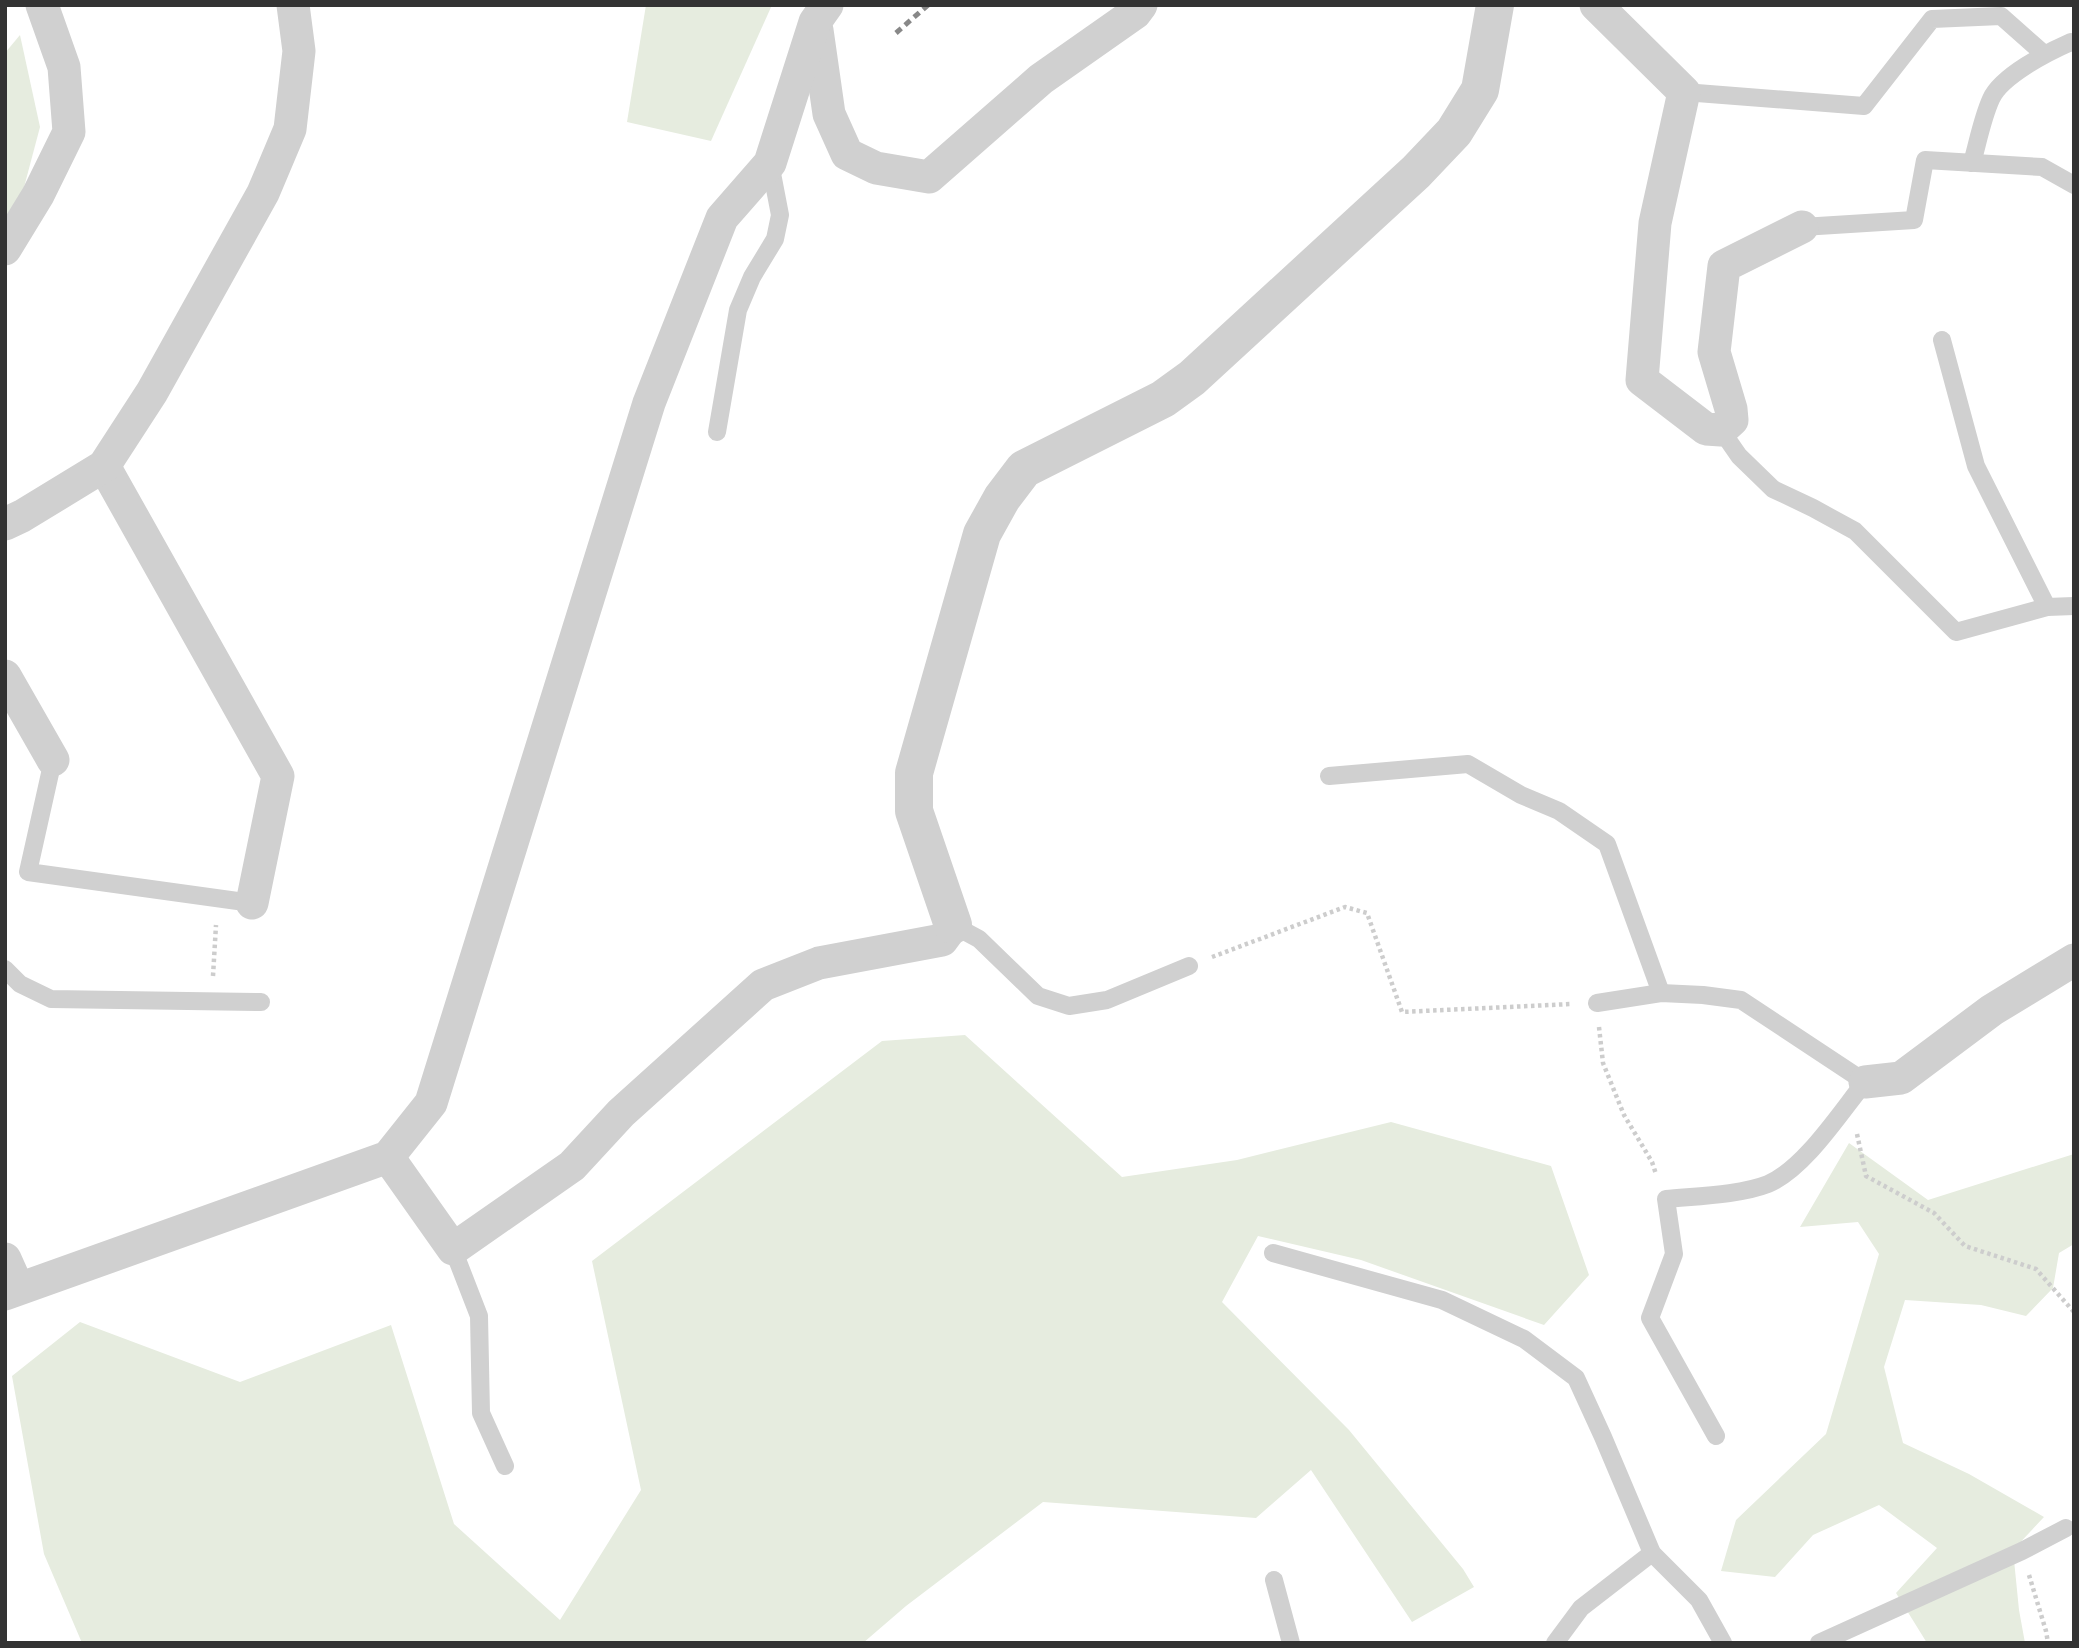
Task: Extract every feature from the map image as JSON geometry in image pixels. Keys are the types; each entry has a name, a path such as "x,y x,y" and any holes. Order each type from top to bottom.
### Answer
{"street":[{"path":"5,249 37,195 69,132 64,67 42,5"},
{"path":"5,524 104,466 152,392 263,193 290,129 299,51 293,5"},
{"path":"821,13 829,114 847,154 876,168 929,177 1041,79 1135,13 1141,5"},
{"path":"388,1157 453,1249 572,1166 621,1114 763,985 819,963 942,940 953,925 914,811 914,774 982,534 1002,498 1024,469 1163,399 1192,378 1416,172 1454,132 1480,90 1495,5"},
{"path":"1596,5 1684,92 1655,223 1642,380 1706,429 1721,430 1732,420 1714,352 1724,266 1802,228"},
{"path":"10,1280 388,1157 431,1103 649,402 722,218 770,163 821,13"},
{"path":"104,466 278,776 252,903"},
{"path":"5,676 53,760"},
{"path":"1865,1082 1901,1079 1992,1010 2074,960"}],"lane":[{"path":"1684,92 1864,106 1933,19 2001,16 2044,54"},
{"path":"1972,163 1992,96 2013,75 2044,54 2074,43"},
{"path":"1802,228 1914,220 1925,160 2042,167 2074,185"},
{"path":"717,432 738,310 752,277 775,239 780,215 770,163"},
{"path":"1942,341 1976,466 2047,607"},
{"path":"1721,430 1739,456 1773,489 1855,531 1956,632 2047,607 2074,606"},
{"path":"53,760 28,872 252,903"},
{"path":"1329,776 1468,764 1521,795 1559,811 1607,844 1661,993"},
{"path":"953,925 979,939 1038,996 1069,1006 1107,1000 1189,966"},
{"path":"5,969 20,984 51,999 261,1002"},
{"path":"1597,1003 1661,993 1741,1000 1865,1082 1800,1163 1769,1184 1736,1191 1665,1199 1674,1254 1650,1318 1716,1436"},
{"path":"453,1249 479,1316 481,1413 505,1466"},
{"path":"1273,1252 1442,1300 1524,1339 1576,1378 1652,1553 1699,1600 1723,1643"},
{"path":"1819,1643 2022,1551 2066,1528"},
{"path":"1555,1643 1581,1608 1652,1553"},
{"path":"1273,1580 1291,1643"}],"path":[{"path":"212,1001 218,898"},
{"path":"1189,966 1345,907 1367,913 1402,1012 1597,1003 1603,1063 1624,1115 1652,1162 1665,1199"},
{"path":"1865,1082 1856,1127 1866,1176 1934,1213 1965,1246 2036,1269 2074,1312"},
{"path":"2022,1551 2048,1643"}],"shaded area":[{"path":"646,5 772,5 711,141 627,122"},
{"path":"20,35 40,127 23,191 5,219 5,53"},
{"path":"965,1035 1122,1177 1237,1160 1391,1122 1551,1166 1589,1275 1544,1325 1361,1260 1258,1236 1222,1302 1349,1430 1463,1569 1474,1587 1412,1622 1311,1470 1256,1518 1043,1502 906,1606 863,1643 82,1643 44,1554 12,1376 80,1322 240,1382 391,1325 454,1524 560,1620 641,1490 592,1261 882,1041"},
{"path":"1849,1143 1928,1200 2074,1154 2074,1244 2059,1253 2053,1288 2026,1316 1981,1305 1905,1300 1884,1367 1903,1443 1969,1474 2044,1517 2013,1550 2025,1643 1927,1643 1896,1593 1937,1548 1879,1505 1813,1535 1775,1577 1721,1571 1736,1520 1826,1434 1879,1254 1858,1222 1800,1227"}],"railway":[{"path":"896,33 928,5"}]}
